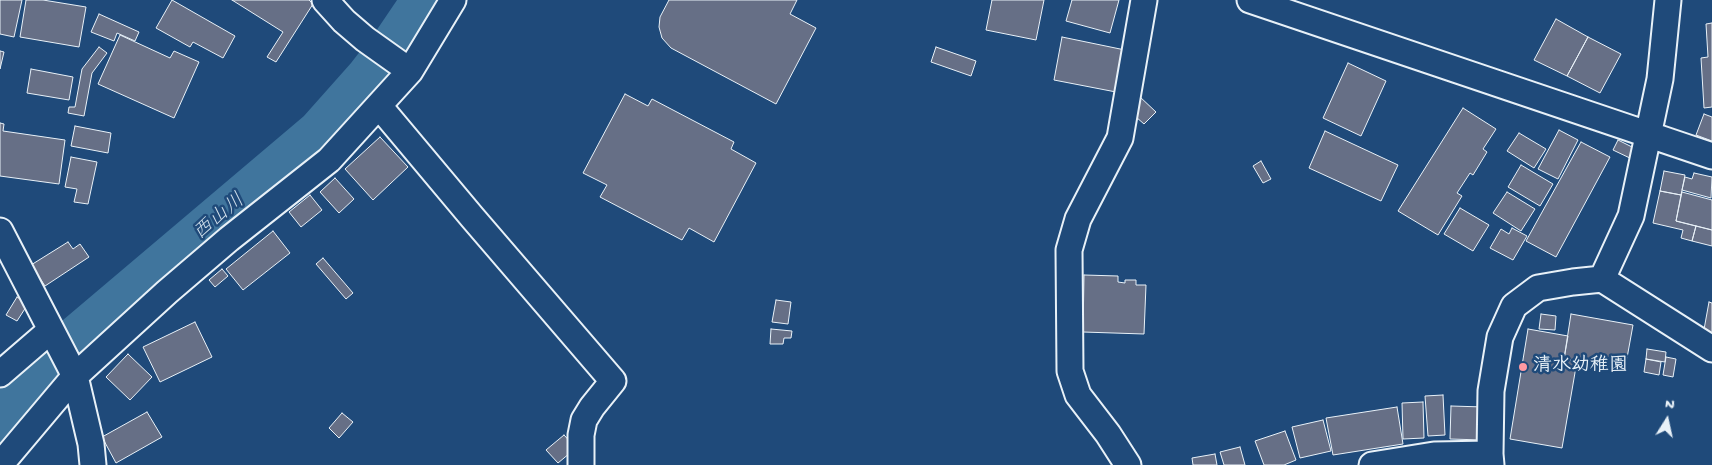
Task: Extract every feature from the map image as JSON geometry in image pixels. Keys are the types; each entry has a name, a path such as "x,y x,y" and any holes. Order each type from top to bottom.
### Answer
{"street":[{"path":"325,0 344,21 406,67"},
{"path":"0,465 72,372 229,240 329,160 379,106 453,0"},
{"path":"1128,465 1108,434 1078,395 1070,371 1069,250 1078,218 1120,138 1144,0"},
{"path":"1250,0 1712,156"},
{"path":"1602,280 1631,216 1650,134 1660,79 1668,0"},
{"path":"379,106 613,381 584,420 581,435 581,465"},
{"path":"0,231 72,372 91,444 93,465"},
{"path":"1383,464 1434,455 1490,459 1491,391 1500,337 1514,306 1538,288 1573,282 1602,280 1712,349"},
{"path":"0,374 51,330"}],"building":[{"path":"0,0 22,0 14,37 0,34"},
{"path":"26,0 43,0 86,7 79,47 20,37"},
{"path":"172,0 235,36 223,58 193,42 190,47 156,28"},
{"path":"232,0 309,0 313,4 276,62 267,57 283,32"},
{"path":"669,0 797,0 790,14 816,28 776,104 671,48 662,38 659,27 660,17"},
{"path":"992,0 1044,0 1036,40 986,30"},
{"path":"1072,0 1119,0 1110,33 1066,21"},
{"path":"99,14 139,32 135,41 117,33 114,41 91,32"},
{"path":"1556,19 1588,37 1567,76 1534,60"},
{"path":"1712,23 1712,107 1704,108 1701,58 1708,57 1706,24"},
{"path":"120,35 170,58 174,51 199,62 174,118 98,84"},
{"path":"1062,37 1125,50 1116,92 1054,80"},
{"path":"1588,37 1621,54 1600,93 1567,76"},
{"path":"99,47 107,53 92,73 84,116 68,113 69,107 75,107 82,69"},
{"path":"936,47 976,61 971,76 931,62"},
{"path":"0,51 4,52 0,69"},
{"path":"1348,63 1386,81 1361,136 1323,118"},
{"path":"31,69 73,77 69,100 27,93"},
{"path":"625,94 648,106 652,99 734,142 731,149 756,163 714,242 689,228 682,240 600,197 607,185 583,173"},
{"path":"1139,96 1156,112 1144,124 1127,109"},
{"path":"1463,108 1496,129 1483,149 1487,152 1473,175 1470,173 1457,193 1462,196 1438,235 1398,211"},
{"path":"1704,114 1712,117 1712,141 1696,135"},
{"path":"0,123 4,124 3,131 65,140 59,184 0,176"},
{"path":"75,126 111,133 108,153 71,146"},
{"path":"1559,130 1578,140 1558,179 1538,169"},
{"path":"1325,131 1398,165 1381,201 1309,168"},
{"path":"1519,133 1546,149 1534,168 1507,151"},
{"path":"380,137 408,167 373,200 345,169"},
{"path":"1618,140 1638,150 1634,160 1613,150"},
{"path":"1581,142 1610,157 1556,257 1526,241"},
{"path":"71,157 97,162 88,204 74,202 77,189 65,187"},
{"path":"1261,161 1271,179 1263,183 1253,166"},
{"path":"1521,165 1553,184 1540,206 1508,187"},
{"path":"1664,171 1685,175 1681,195 1660,191"},
{"path":"1694,173 1712,177 1711,198 1682,190 1685,177 1692,179"},
{"path":"335,178 354,199 339,213 320,192"},
{"path":"1660,191 1681,195 1676,221 1696,226 1692,241 1681,238 1683,230 1653,223"},
{"path":"1507,192 1535,209 1521,231 1493,213"},
{"path":"1682,192 1712,200 1712,230 1676,221"},
{"path":"310,195 322,210 301,227 289,212"},
{"path":"1460,208 1489,225 1473,251 1444,234"},
{"path":"1696,226 1712,230 1712,246 1692,241"},
{"path":"1512,228 1527,236 1513,260 1490,248 1501,229 1509,234"},
{"path":"273,231 290,253 243,290 226,269"},
{"path":"68,242 73,249 80,244 89,257 45,286 31,265"},
{"path":"323,258 353,293 346,299 316,264"},
{"path":"222,269 228,276 215,287 209,280"},
{"path":"1084,275 1118,276 1118,282 1125,283 1125,280 1136,280 1136,285 1146,285 1144,334 1083,332"},
{"path":"17,297 28,304 17,321 6,315"},
{"path":"776,300 791,302 788,324 772,322"},
{"path":"1709,302 1712,303 1712,337 1703,335"},
{"path":"1541,314 1556,316 1555,330 1539,329"},
{"path":"1571,314 1633,325 1625,369 1564,359"},
{"path":"195,322 212,357 160,382 143,347"},
{"path":"771,329 792,331 791,338 784,338 783,344 770,344"},
{"path":"1528,329 1568,336 1564,359 1577,361 1562,448 1510,439"},
{"path":"1647,349 1666,352 1665,362 1646,359"},
{"path":"128,354 152,377 130,400 106,377"},
{"path":"1666,357 1676,359 1673,377 1663,375"},
{"path":"1646,359 1661,362 1659,375 1644,372"},
{"path":"1443,395 1445,435 1428,436 1425,396"},
{"path":"1423,402 1424,438 1403,439 1402,403"},
{"path":"1451,406 1484,407 1483,440 1450,439"},
{"path":"1397,407 1403,444 1333,455 1326,418"},
{"path":"147,412 162,437 116,463 102,437"},
{"path":"342,413 353,422 339,438 329,428"},
{"path":"1323,420 1331,451 1300,458 1292,427"},
{"path":"1285,431 1296,460 1284,465 1264,465 1255,441"},
{"path":"564,435 576,448 558,463 546,450"},
{"path":"1240,447 1245,465 1224,465 1220,452"},
{"path":"1215,454 1217,465 1193,465 1192,458"}],"waterway":[{"name":"西山川","path":"0,424 80,337 321,133 369,79 397,43 426,0"}],"place":[{"name":"清水幼稚園","path":"1523,367"}]}
